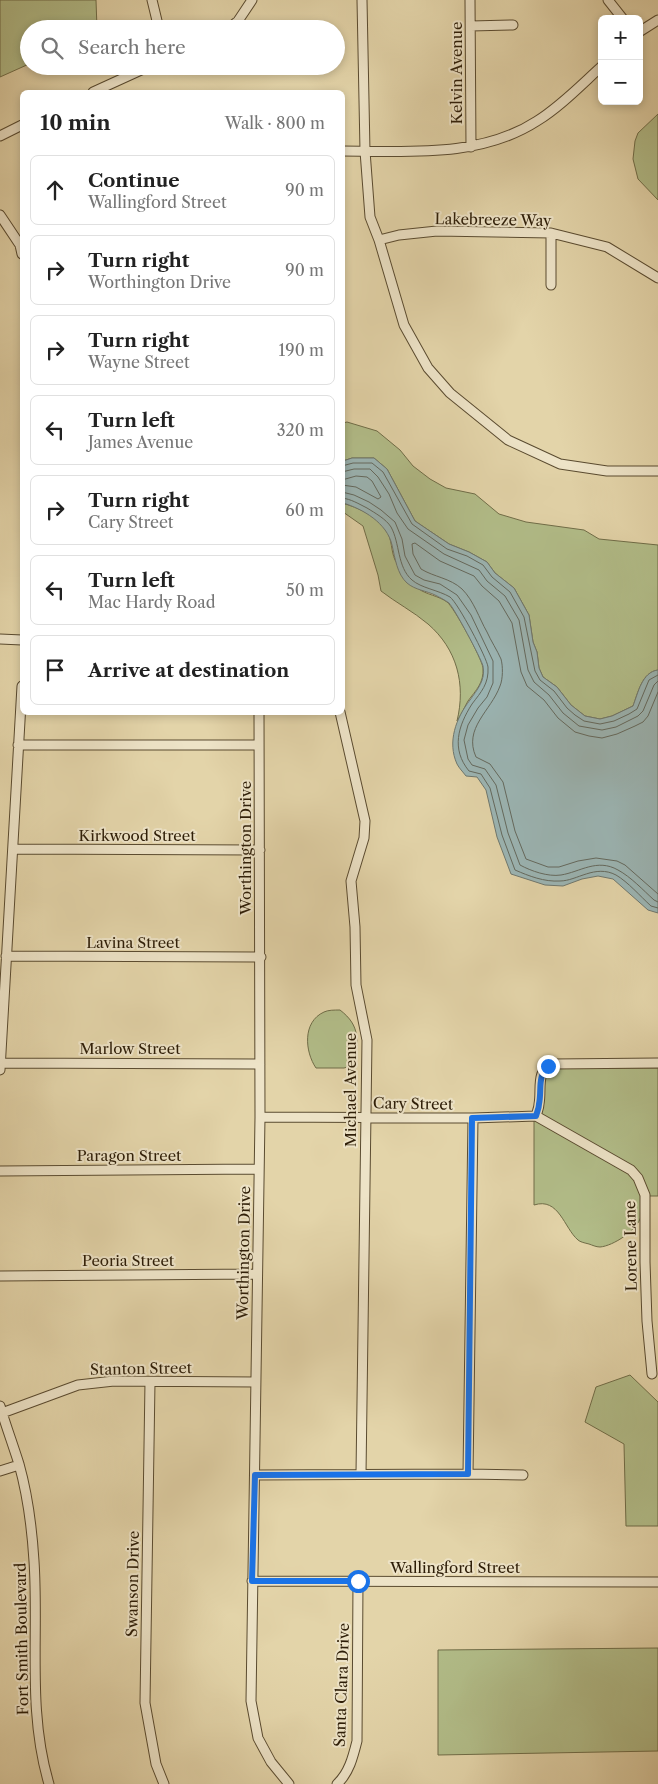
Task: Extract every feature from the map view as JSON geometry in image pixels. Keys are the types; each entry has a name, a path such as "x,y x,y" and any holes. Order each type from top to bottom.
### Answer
{"street":[{"path":"152,0 157,20"},
{"path":"239,20 252,0"},
{"path":"362,0 365,151 370,217 404,325 428,368 450,393 508,440 560,464 608,471 658,471"},
{"name":"Kelvin Avenue","path":"470,0 471,147"},
{"path":"608,0 620,15"},
{"path":"643,29 658,20"},
{"path":"471,26 513,25"},
{"path":"345,151 444,150 471,147 519,132 559,106 598,70"},
{"path":"97,90 130,75"},
{"path":"0,136 20,126"},
{"path":"0,215 20,244"},
{"name":"Lakebreeze Way","path":"378,240 399,235 437,231 551,233 607,247 658,278"},
{"path":"551,233 551,284"},
{"path":"0,639 20,640"},
{"path":"0,1070 14,849 20,715"},
{"name":"Worthington Drive","path":"259,715 260,1117 251,1701 258,1738 271,1762 289,1784"},
{"name":"Michael Avenue","path":"341,715 365,821 364,838 351,881 355,927 356,985 367,1040 361,1474"},
{"path":"18,744 259,745"},
{"name":"Kirkwood Street","path":"14,849 260,850"},
{"name":"Lavina Street","path":"6,956 261,957"},
{"name":"Marlow Street","path":"0,1063 260,1064"},
{"path":"536,1116 539,1104 540,1078 548,1066 553,1064 658,1063"},
{"name":"Cary Street","path":"260,1117 472,1118 536,1116"},
{"name":"Lorene Lane","path":"536,1116 631,1170 642,1185 645,1195 647,1322 652,1374"},
{"path":"468,1474 472,1118"},
{"name":"Paragon Street","path":"0,1171 259,1169"},
{"name":"Peoria Street","path":"0,1276 257,1274"},
{"name":"Stanton Street","path":"1,1410 78,1385 114,1381 255,1382"},
{"name":"Swanson Drive","path":"150,1382 145,1703 156,1764 164,1784"},
{"name":"Fort Smith Boulevard","path":"1,1410 19,1465 31,1518 34,1563 35,1702 40,1742 49,1784"},
{"path":"0,1471 19,1465"},
{"path":"255,1475 468,1474 523,1476"},
{"name":"Wallingford Street","path":"252,1581 658,1582"},
{"name":"Santa Clara Drive","path":"337,1784 352,1761 357,1741 358,1581"}],"green space":[{"path":"0,0 96,0 97,20 20,20 20,68 0,77"},
{"path":"658,114 658,200 638,179 633,159 638,133"},
{"path":"345,422 377,431 400,450 413,466 430,479 446,488 475,494 499,514 526,522 584,530 599,539 658,545 658,670 644,679 633,706 612,716 600,719 585,716 571,705 557,687 543,677 533,642 529,615 514,588 495,573 487,562 449,544 415,521 387,469 374,458 352,458 345,460"},
{"path":"345,504 367,513 379,521 389,534 395,560 403,571 419,589 440,598 451,606 478,655 483,668 482,678 457,721 460,707 459,681 457,668 452,656 446,644 428,624 381,591 363,526 345,513"},
{"path":"340,1010 352,1022 355,1028 357,1041 354,1065 344,1068 316,1068 308,1046 309,1030 317,1017 324,1012"},
{"path":"554,1068 658,1068 658,1196 649,1196 642,1176 541,1114 544,1081 549,1071"},
{"path":"534,1120 633,1178 640,1194 642,1211 639,1221 630,1232 605,1246 600,1247 581,1242 573,1235 555,1209 549,1205 534,1205"},
{"path":"630,1375 658,1402 658,1526 626,1526 624,1444 585,1422 596,1387"},
{"path":"658,1648 658,1751 438,1755 438,1650"}],"water":[{"path":"352,458 374,458 387,469 415,521 449,544 487,562 495,573 514,588 529,615 533,642 543,677 557,687 571,705 585,716 600,719 612,716 633,706 644,679 658,670 658,913 648,910 613,879 598,876 582,879 563,886 545,885 511,874 497,837 486,790 477,777 466,776 457,764 454,756 454,730 461,714 482,680 484,671 481,661 449,603 407,583 399,570 392,545 385,530 366,513 345,504 345,460"}],"route":[{"path":"358,1581 252,1581 255,1475 468,1474 472,1118 536,1116 539,1104 540,1078 548,1066"}]}
